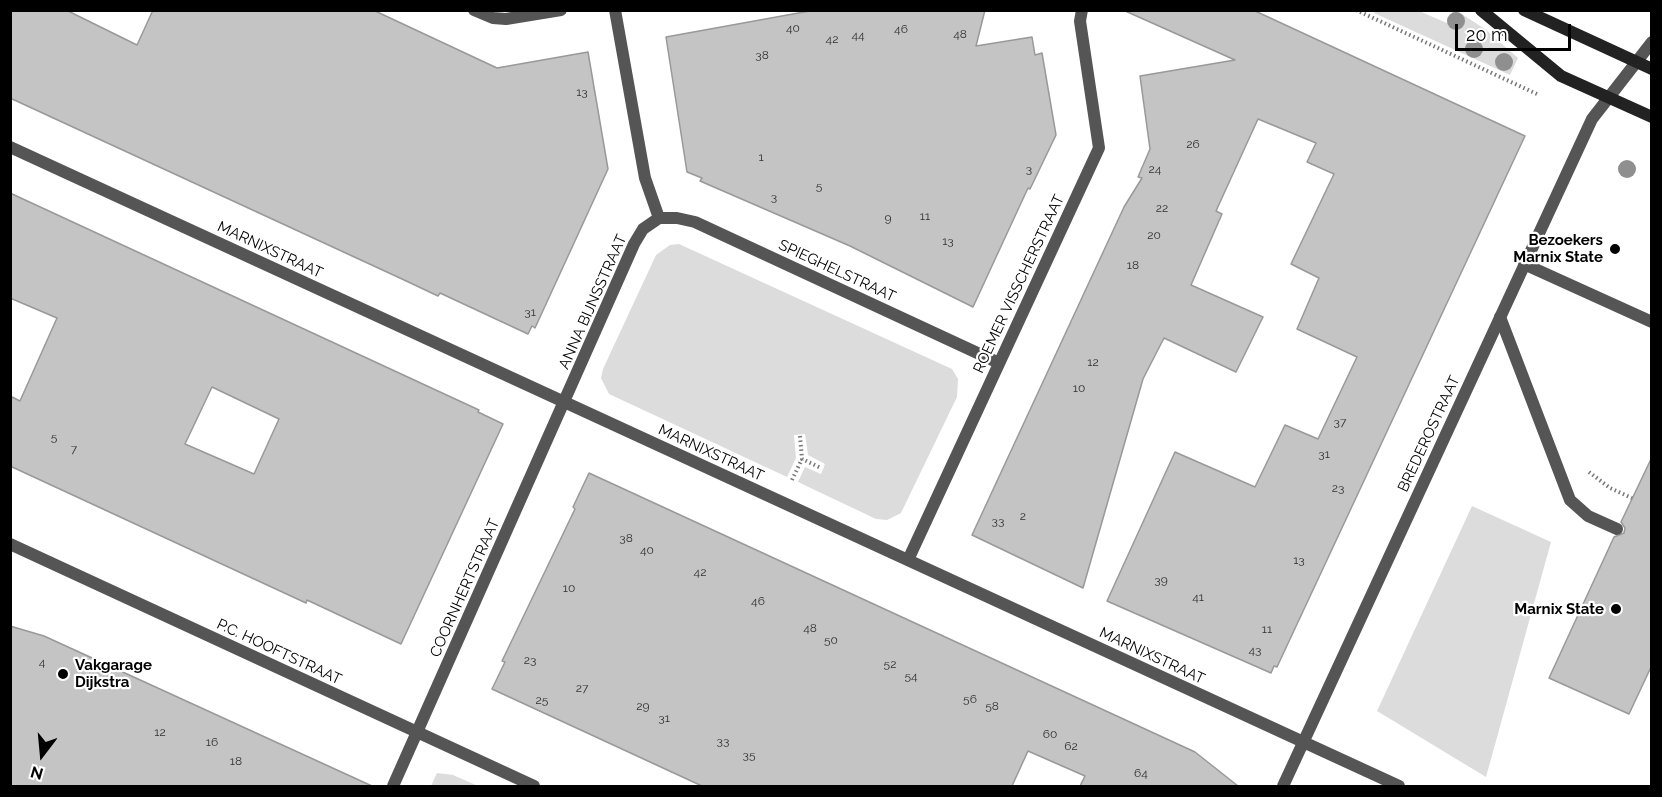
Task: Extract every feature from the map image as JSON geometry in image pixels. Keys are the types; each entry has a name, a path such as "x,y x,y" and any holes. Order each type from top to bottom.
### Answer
{"main road":[{"path":"1481,10 1546,66 1608,98 1652,117"},
{"path":"1524,10 1652,69"}],"street":[{"path":"474,10 493,18 506,19 561,10"},
{"path":"615,10 645,178 659,218"},
{"name":"ROEMER VISSCHERSTRAAT","path":"908,560 1099,148 1080,21 1082,10"},
{"name":"BREDEROSTRAAT","path":"1283,786 1592,119 1652,42"},
{"name":"MARNIXSTRAAT","path":"10,147 1399,786"},
{"name":"SPIEGHELSTRAAT","path":"659,218 677,218 695,222 999,363"},
{"name":"ANNA BIJNSSTRAAT","path":"564,402 634,244 643,229 659,218"},
{"path":"1524,264 1652,322"},
{"path":"1500,316 1570,500 1588,516 1617,529"},
{"name":"COORNHERTSTRAAT","path":"393,786 564,402"},
{"name":"P.C. HOOFTSTRAAT","path":"10,544 534,786"}],"path":[{"path":"1356,10 1544,97"},
{"path":"800,436 802,459 821,468"}],"shaded area":[{"path":"1375,11 1419,11 1447,23 1453,11 1457,11 1485,29 1518,58 1510,75 1374,13"},
{"path":"679,244 952,369 958,379 957,397 901,513 887,520 876,519 798,482 805,467 821,474 825,464 808,455 805,434 794,435 796,458 787,477 609,394 601,378 603,369 656,255 670,245"},
{"path":"1472,506 1551,542 1486,777 1377,711"},
{"path":"437,773 453,775 478,786 431,786"}],"building":[{"path":"10,10 66,10 137,45 153,10 373,10 497,68 588,52 608,169 535,328 532,326 528,334 440,293 438,296 10,98"},
{"path":"815,10 985,10 976,46 1032,37 1035,55 1042,53 1056,135 1030,189 1028,188 973,307 850,246 700,181 702,178 687,172 666,37"},
{"path":"1123,10 1253,10 1525,136 1277,667 1274,666 1271,673 1107,601 1175,452 1255,487 1285,425 1318,439 1357,357 1297,329 1319,278 1291,264 1334,174 1307,162 1316,143 1258,119 1216,211 1222,214 1191,285 1263,317 1236,372 1164,338 1143,379 1083,588 972,535 1124,207 1142,178 1138,177 1150,149 1140,76 1235,60"},
{"path":"10,193 479,410 478,412 503,424 401,644 307,600 306,603 10,466 10,396 20,401 57,318 10,298","holes":["212,387 279,419 254,474 185,444"]},
{"name":"Marnix State","path":"1652,457 1652,665 1629,714 1549,678 1614,537 1624,533 1625,528 1621,522"},
{"path":"589,473 1195,752 1238,786 1080,786 1085,776 1028,751 1012,786 702,786 492,689 505,662 502,661 575,509 573,507"},
{"path":"10,626 44,636 372,786 10,786"}],"place":[{"name":"Bezoekers Marnix State","path":"1615,249"},
{"name":"Marnix State","path":"1616,609"},
{"name":"Vakgarage Dijkstra","path":"63,674"}]}
